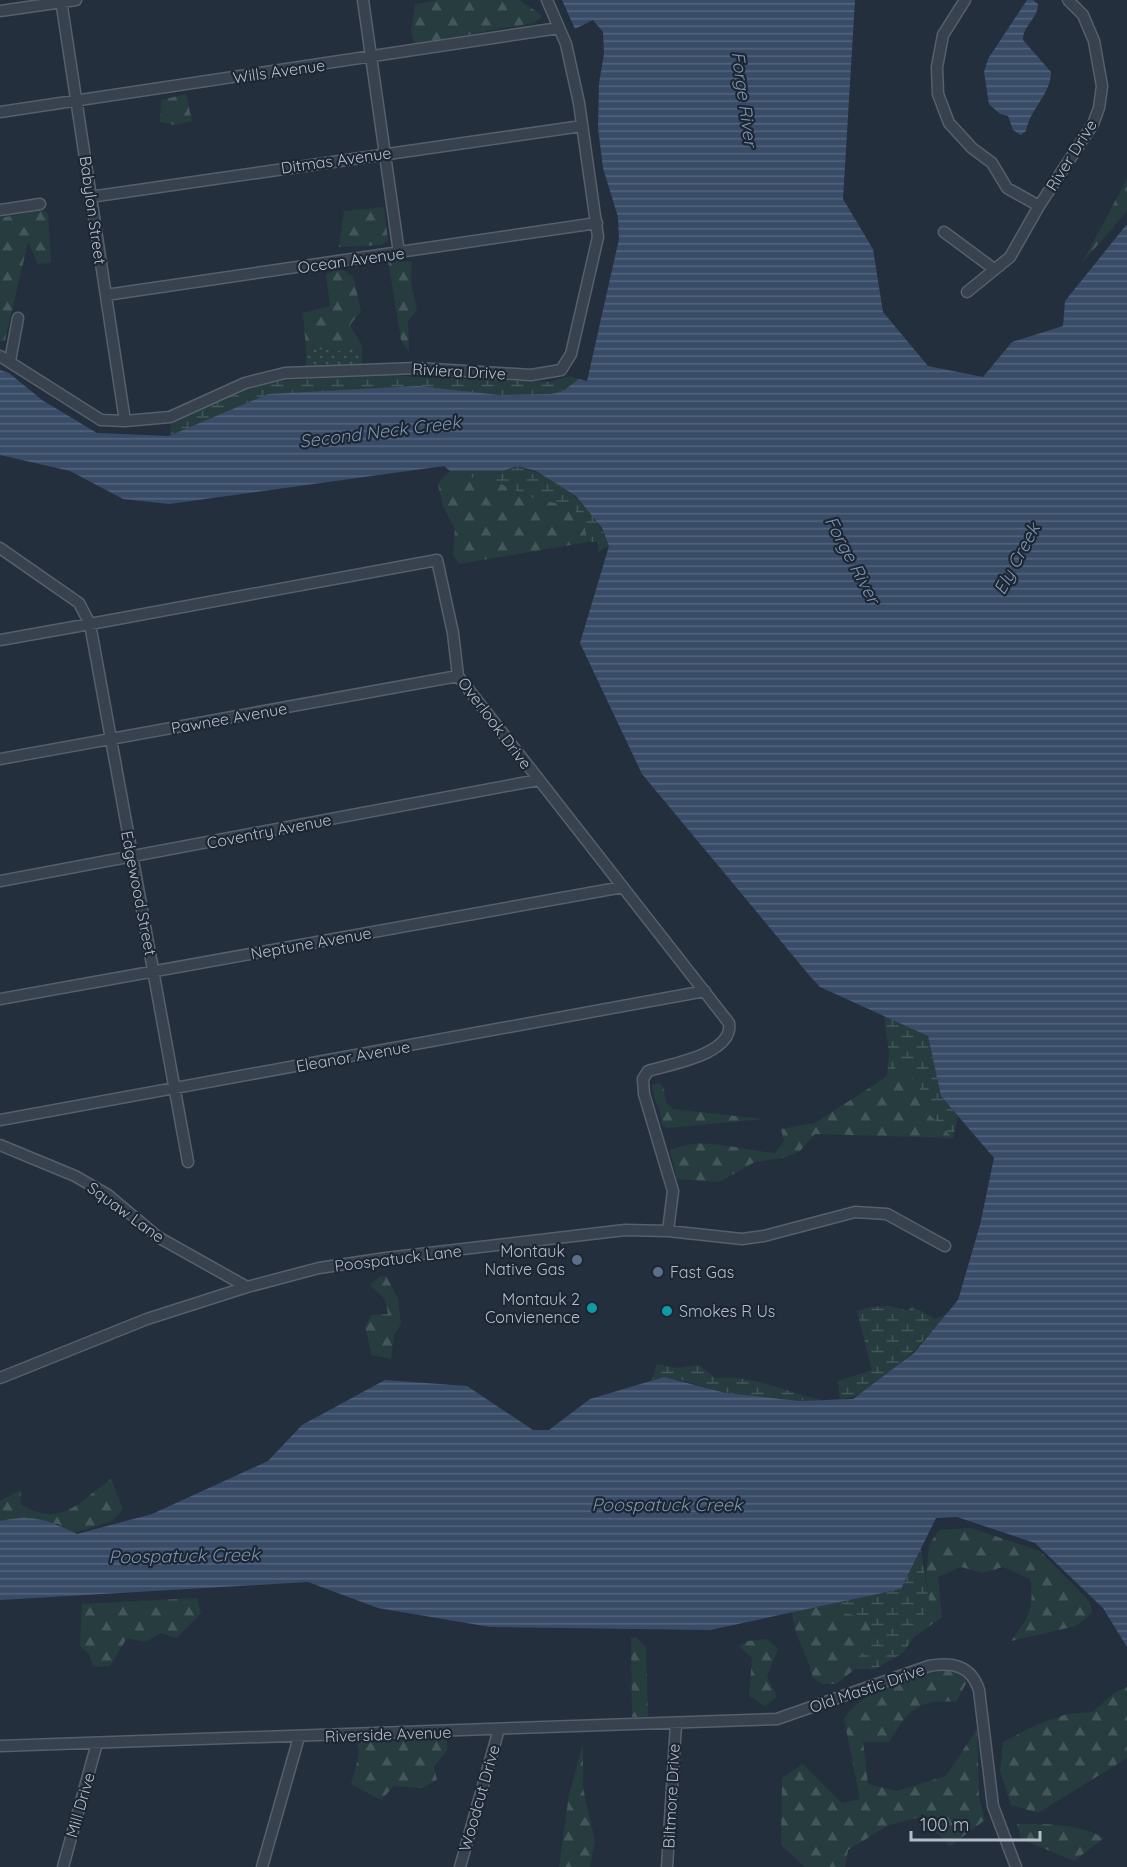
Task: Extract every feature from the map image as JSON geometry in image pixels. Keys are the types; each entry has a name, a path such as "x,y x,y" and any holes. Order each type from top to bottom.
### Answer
{"street":[{"path":"0,11 76,0"},
{"path":"363,0 399,253"},
{"name":"Riviera Drive","path":"5,359 102,420 125,421 170,417 245,383 285,373 417,368 531,375 561,370 571,354 598,237 582,126 567,44 547,0"},
{"name":"River Drive","path":"965,0 943,35 937,67 938,93 949,123 972,148 992,163 1007,188 1039,206 1093,124 1102,86 1094,41 1083,15 1068,0"},
{"name":"Babylon Street","path":"62,1 125,421"},
{"name":"Wills Avenue","path":"0,112 559,28"},
{"name":"Ditmas Avenue","path":"90,197 582,126"},
{"path":"0,210 40,204"},
{"path":"967,292 1010,257 1039,206"},
{"name":"Ocean Avenue","path":"106,295 597,223"},
{"path":"944,232 994,269"},
{"path":"5,359 18,318"},
{"path":"0,548 79,603 90,624 0,640"},
{"name":"Overlook Drive","path":"90,624 437,560 451,625 458,676 729,1023 731,1032 727,1039 712,1051 648,1071 643,1079 644,1094 673,1191 668,1231"},
{"name":"Edgewood Street","path":"90,624 188,1162"},
{"name":"Pawnee Avenue","path":"0,759 458,676"},
{"name":"Coventry Avenue","path":"0,881 538,780"},
{"name":"Neptune Avenue","path":"0,999 623,887"},
{"name":"Eleanor Avenue","path":"0,1120 705,991"},
{"name":"Squaw Lane","path":"0,1145 75,1176 108,1195 158,1237 247,1287"},
{"name":"Poospatuck Lane","path":"0,1378 147,1319 247,1287 319,1268 386,1258 610,1232 668,1231 742,1239 764,1236 855,1212 887,1214 945,1246"},
{"name":"Old Mastic Drive","path":"777,1719 929,1666 944,1664 962,1667 976,1680 979,1690 993,1806 1016,1867"},
{"name":"Riverside Avenue","path":"0,1746 777,1719"},
{"name":"Biltmore Drive","path":"667,1867 676,1724"},
{"name":"Woodcut Drive","path":"460,1867 499,1729"},
{"path":"262,1867 300,1737"},
{"name":"Mill Drive","path":"63,1867 97,1743"}],"green space":[{"path":"439,0 519,0 543,16 533,23 415,44 411,32 415,4"},
{"path":"186,94 192,121 175,125 160,122 161,100"},
{"path":"1127,179 1127,211 1082,263"},
{"path":"384,207 388,241 381,245 339,247 344,211"},
{"path":"42,210 48,214 51,263 38,264 28,242 5,340 0,342 0,218"},
{"path":"388,260 412,262 411,283 417,310 408,321 409,352 401,340"},
{"path":"340,269 353,276 361,311 350,325 362,345 342,351 306,348 303,313 330,306 326,274"},
{"path":"362,345 362,365 306,368 306,348 342,351"},
{"path":"373,375 550,382 570,376 579,379 563,391 551,394 499,395 382,389 268,394 169,436 171,424 248,387 267,382"},
{"path":"517,466 547,477 573,495 594,518 609,546 598,552 598,542 588,542 584,524 571,504 540,501 490,479 445,475 450,471 503,471"},
{"path":"445,475 490,479 540,501 571,504 584,524 588,542 459,564 453,555 455,529 443,506 438,484"},
{"path":"884,1016 928,1036 941,1096 958,1116 953,1138 931,1116 919,1087 901,1063 887,1076 889,1054"},
{"path":"901,1063 919,1087 931,1116 953,1138 815,1134 799,1152 783,1158 755,1162 719,1182 677,1179 670,1151 681,1146 707,1144 775,1153 784,1141 781,1129 815,1123 883,1079"},
{"path":"660,1083 664,1089 666,1103 673,1109 763,1119 667,1128 662,1125 652,1090 652,1085"},
{"path":"386,1276 398,1298 401,1324 394,1335 391,1359 372,1355 365,1327 371,1315 388,1314 385,1299 370,1285 379,1277"},
{"path":"890,1306 908,1311 912,1306 935,1319 947,1313 898,1366 868,1389 854,1396 840,1399 838,1381 872,1370 857,1311 870,1307"},
{"path":"657,1364 676,1368 699,1365 715,1378 756,1381 822,1400 761,1398 724,1392 679,1380 652,1380"},
{"path":"111,1479 123,1509 112,1521 74,1533 58,1524 0,1521 0,1501 21,1490 20,1504 47,1514 58,1513 78,1504"},
{"path":"971,1528 1040,1551 1090,1602 1092,1613 1076,1626 1011,1641 1029,1613 1032,1598 1030,1579 1003,1567 982,1573 961,1567 938,1577 942,1617 914,1637 929,1602 926,1576 929,1545 939,1530"},
{"path":"921,1549 929,1602 914,1637 903,1653 875,1669 855,1669 856,1659 869,1647 871,1624 861,1616 837,1612 839,1602 901,1589"},
{"path":"197,1598 201,1613 176,1638 161,1633 145,1642 127,1638 110,1666 93,1667 89,1654 80,1646 82,1604"},
{"path":"839,1602 838,1612 861,1616 871,1624 869,1647 856,1659 855,1669 836,1684 822,1684 813,1678 796,1631 792,1612"},
{"path":"631,1637 637,1638 646,1647 648,1717 632,1717"},
{"path":"767,1639 778,1649 767,1676 777,1697 765,1706 749,1696 752,1658 739,1646 748,1641"},
{"path":"942,1670 958,1672 967,1682 956,1702 932,1702 923,1705 909,1714 889,1742 863,1742 868,1784 897,1791 946,1776 977,1729 979,1797 985,1820 950,1846 921,1817 889,1825 848,1850 845,1867 805,1867 781,1845 782,1778 803,1764 842,1803 860,1799 844,1719 863,1699 875,1692 901,1681"},
{"path":"1127,1687 1127,1758 1038,1813 1011,1805 1000,1771 1003,1742 1036,1725 1067,1714 1093,1712 1114,1693"},
{"path":"447,1739 447,1750 434,1767 437,1780 422,1788 394,1786 381,1800 351,1784 359,1755 357,1742"},
{"path":"583,1744 583,1788 595,1841 590,1867 559,1867 569,1795"},
{"path":"1017,1824 1051,1824 1073,1827 1104,1838 1074,1861 1021,1839"}],"water":[{"path":"562,0 855,0 843,199 873,249 883,312 928,366 983,377 1012,342 1063,326 1065,301 1127,224 1127,1647 1103,1608 1035,1543 957,1517 936,1518 901,1589 710,1630 490,1627 378,1608 308,1582 0,1600 0,1521 31,1518 57,1525 77,1534 152,1514 268,1461 302,1425 385,1380 467,1386 533,1430 549,1430 590,1399 664,1377 726,1393 800,1401 853,1399 914,1353 958,1300 980,1225 994,1158 941,1096 928,1036 820,987 642,774 580,643 609,546 602,528 576,496 536,471 517,466 503,471 450,471 444,466 169,504 123,499 70,471 0,455 0,370 9,373 42,400 97,433 169,436 268,394 418,386 499,395 551,394 563,391 579,379 587,381 619,239 618,217 603,168 598,128 599,83 604,54 603,32 593,20 575,29"},
{"path":"1027,0 1033,0 1038,4 1036,14 1025,30 1023,40 1051,72 1048,87 1026,131 1021,135 1013,130 1008,116 1000,114 989,104 984,72 988,59"}],"place":[{"name":"Montauk Native Gas","path":"577,1260"},
{"name":"Fast Gas","path":"658,1272"},
{"name":"Montauk 2 Convienence","path":"592,1308"},
{"name":"Smokes R Us","path":"667,1311"}],"water label":[{"name":"Forge River","path":"744,99"},
{"name":"Second Neck Creek","path":"380,432"},
{"name":"Ely Creek","path":"1017,559"},
{"name":"Forge River","path":"852,560"},
{"name":"Poospatuck Creek","path":"667,1505"},
{"name":"Poospatuck Creek","path":"184,1556"}]}
